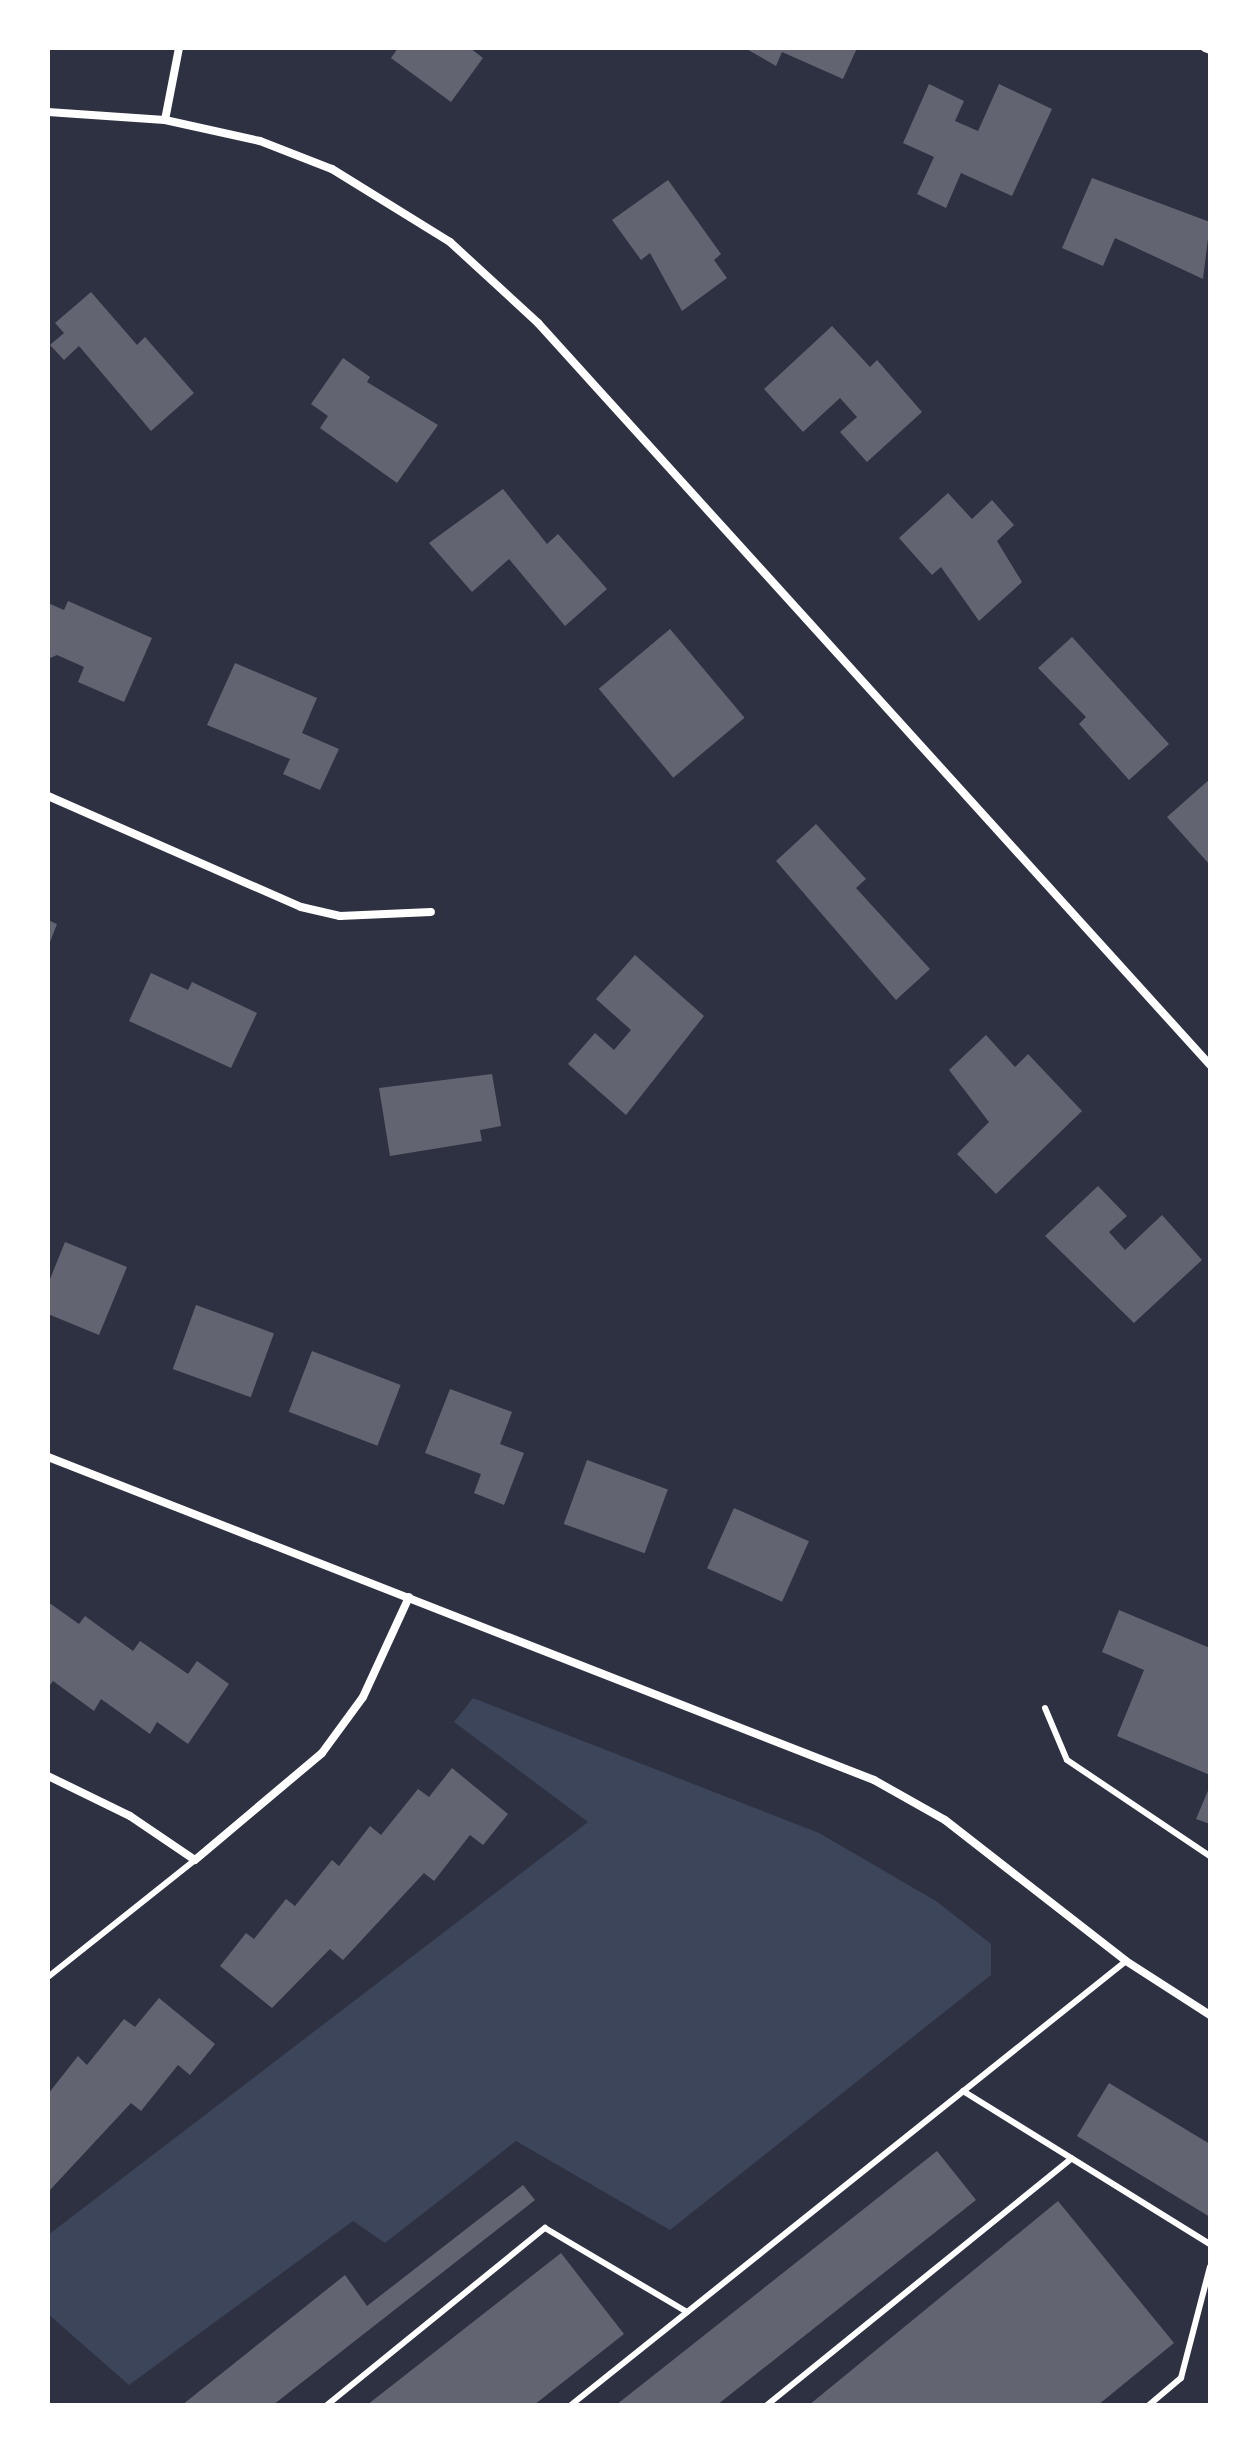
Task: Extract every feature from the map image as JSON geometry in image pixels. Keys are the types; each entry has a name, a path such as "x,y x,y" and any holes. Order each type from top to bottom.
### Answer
{"street":[{"path":"165,120 179,48"},
{"path":"48,112 165,120 260,141 332,169 450,242 538,323 1210,1065"},
{"path":"48,796 301,907 353,917 431,912"},
{"path":"48,1457 898,1792 1126,1961 1210,2015"},
{"path":"48,1776 130,1816 195,1860 322,1753 363,1697 409,1597"}],"lane":[{"path":"1045,1708 1067,1760 1210,1856"},
{"path":"48,1977 195,1860"},
{"path":"571,2405 1126,1961"},
{"path":"963,2091 1210,2244"},
{"path":"767,2405 1072,2158"},
{"path":"327,2405 545,2228 687,2312"},
{"path":"1149,2405 1181,2378 1210,2267"}],"shaded area":[{"path":"473,1698 819,1833 936,1901 991,1944 991,1975 670,2230 516,2141 385,2243 353,2221 129,2385 48,2314 48,2235 588,1822 454,1722"}],"building":[{"path":"398,48 470,48 483,58 451,102 391,58"},
{"path":"745,48 857,48 843,79 782,52 776,66"},
{"path":"929,84 964,101 955,121 978,131 999,84 1052,109 1012,196 961,173 946,208 917,194 934,157 903,143"},
{"path":"1092,178 1210,222 1203,279 1115,238 1103,266 1062,248"},
{"path":"668,180 721,254 714,260 727,278 682,311 650,253 641,260 612,220"},
{"path":"91,292 137,345 145,337 194,393 151,431 79,346 64,360 50,345 64,333 55,323"},
{"path":"832,326 870,367 877,360 922,412 867,462 840,432 857,417 840,398 803,432 764,389"},
{"path":"343,358 370,377 367,382 438,425 397,483 320,428 328,416 311,404"},
{"path":"503,489 547,544 558,534 607,589 565,626 509,559 472,592 429,543"},
{"path":"948,493 972,519 992,500 1014,525 997,541 1022,582 979,621 941,567 932,575 899,538"},
{"path":"68,601 152,638 124,702 78,682 84,667 57,655 48,659 48,603 64,610"},
{"path":"670,629 745,718 673,778 599,689"},
{"path":"1072,637 1169,744 1129,780 1079,724 1086,717 1038,668"},
{"path":"235,663 317,698 302,733 339,749 320,790 283,774 290,759 207,725"},
{"path":"1210,779 1210,865 1167,817"},
{"path":"816,824 866,879 856,888 930,969 896,1000 776,861"},
{"path":"48,920 57,924 48,947"},
{"path":"635,955 704,1016 626,1115 568,1064 595,1033 614,1050 631,1030 596,999"},
{"path":"151,973 188,990 192,982 257,1013 231,1068 129,1021"},
{"path":"986,1035 1015,1067 1028,1054 1082,1111 996,1194 957,1154 989,1122 949,1070"},
{"path":"492,1074 501,1126 480,1130 482,1141 390,1156 379,1088"},
{"path":"1098,1186 1127,1216 1109,1232 1125,1250 1162,1215 1202,1260 1134,1323 1045,1236"},
{"path":"65,1242 127,1267 99,1335 48,1314 48,1284"},
{"path":"196,1305 274,1333 251,1397 173,1369"},
{"path":"312,1351 401,1385 377,1446 289,1412"},
{"path":"450,1389 512,1412 500,1444 524,1453 504,1505 474,1493 481,1474 425,1453"},
{"path":"587,1460 668,1489 645,1553 564,1524"},
{"path":"734,1508 809,1541 782,1602 707,1568"},
{"path":"48,1602 79,1624 85,1616 133,1651 140,1641 188,1674 197,1661 229,1684 188,1744 157,1722 150,1734 101,1699 94,1711 53,1681 48,1688"},
{"path":"1119,1610 1210,1648 1210,1775 1117,1736 1144,1670 1102,1652"},
{"path":"452,1768 508,1814 483,1845 470,1835 434,1881 424,1873 343,1960 330,1949 272,2008 220,1966 246,1933 254,1939 286,1899 295,1906 332,1860 339,1866 370,1826 381,1835 418,1789 429,1797"},
{"path":"1210,1786 1210,1824 1196,1819"},
{"path":"159,1998 215,2044 190,2075 178,2065 141,2111 131,2103 50,2190 48,2094 78,2056 87,2065 124,2019 135,2027"},
{"path":"1109,2083 1210,2144 1210,2217 1077,2136"},
{"path":"937,2151 976,2200 717,2405 616,2405"},
{"path":"523,2185 535,2200 273,2405 182,2405 345,2275 367,2306"},
{"path":"1058,2201 1174,2343 1098,2405 809,2405"},
{"path":"561,2253 624,2334 534,2405 367,2405"}]}
